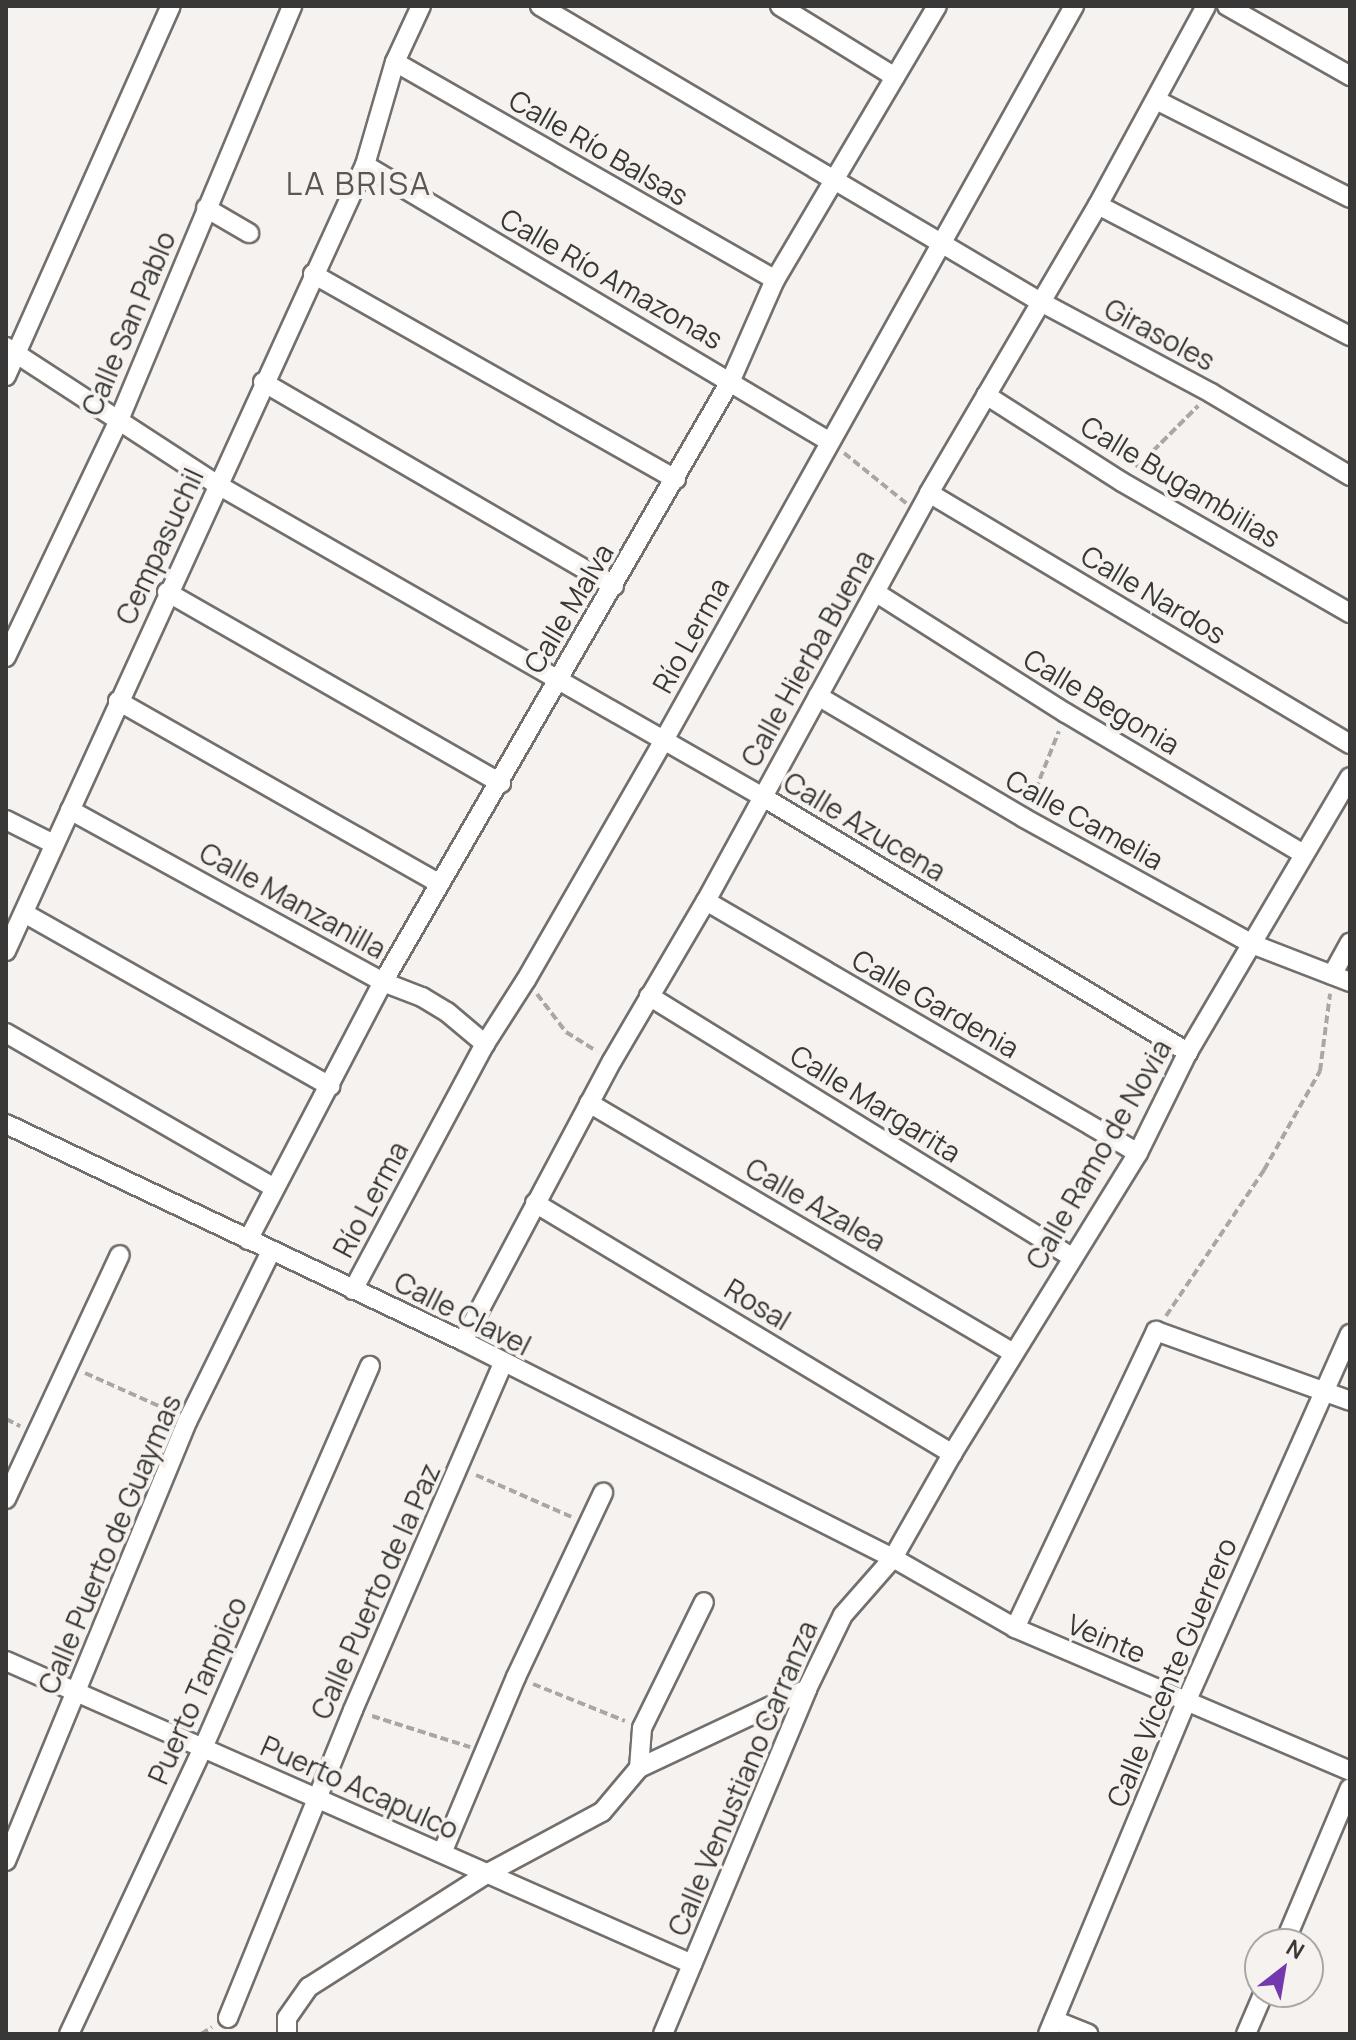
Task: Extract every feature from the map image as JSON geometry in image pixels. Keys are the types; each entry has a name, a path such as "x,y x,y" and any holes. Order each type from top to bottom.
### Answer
{"street":[{"path":"6,376 11,350 171,6"},
{"name":"Calle San Pablo","path":"6,657 119,420 292,6"},
{"name":"Cempasuchil","path":"6,951 167,592 365,165 395,62 421,6"},
{"name":"Girasoles","path":"540,6 1039,301 1211,393 1350,476"},
{"path":"780,6 895,77"},
{"name":"Calle Malva","path":"248,1240 383,982 676,479 731,380 775,280 937,6"},
{"name":"Río Lerma","path":"353,1290 485,1044 526,980 664,740 1074,6"},
{"name":"Calle Hierba Buena","path":"463,1341 612,1061 706,901 918,512 1098,205 1206,6"},
{"path":"1227,6 1350,76"},
{"name":"Calle Río Balsas","path":"395,62 775,280"},
{"path":"1156,100 1350,198"},
{"name":"Calle Río Amazonas","path":"365,165 731,380 830,442"},
{"path":"1098,205 1350,336"},
{"path":"206,208 249,233"},
{"path":"313,274 676,479"},
{"name":"Calle Azucena","path":"11,350 218,485 763,797 1188,1052"},
{"path":"263,382 614,586"},
{"name":"Calle Bugambilias","path":"986,395 1122,482 1350,613"},
{"name":"Calle Nardos","path":"929,493 1350,744"},
{"path":"167,592 501,783"},
{"name":"Calle Begonia","path":"875,592 1066,713 1303,854"},
{"name":"Calle Camelia","path":"818,696 1024,818 1252,944 1341,979"},
{"path":"118,701 440,884"},
{"name":"Calle Ramo de Novia","path":"893,1558 952,1454 1138,1153 1188,1052 1350,777"},
{"name":"Calle Manzanilla","path":"70,810 383,982 447,1012 485,1044"},
{"path":"6,820 54,844"},
{"name":"Calle Gardenia","path":"706,901 1138,1153"},
{"path":"24,913 330,1086"},
{"path":"1341,979 1350,943"},
{"name":"Calle Margarita","path":"649,996 1073,1258"},
{"path":"6,1033 275,1188"},
{"name":"Calle Azalea","path":"589,1103 1014,1353"},
{"name":"Calle Clavel","path":"6,1124 463,1341 503,1364 893,1558"},
{"name":"Rosal","path":"535,1203 952,1454"},
{"name":"Calle Puerto de Guaymas","path":"6,1861 188,1420 271,1251"},
{"path":"6,1499 120,1255"},
{"path":"1015,1628 1156,1331 1350,1401"},
{"name":"Calle Vicente Guerrero","path":"1051,2027 1186,1702 1350,1334"},
{"name":"Calle Puerto de la Paz","path":"228,2018 353,1710 503,1364"},
{"name":"Puerto Tampico","path":"69,2034 203,1748 370,1366"},
{"path":"442,1853 516,1677 603,1493"},
{"name":"Veinte","path":"893,1558 1015,1628 1350,1771"},
{"name":"Calle Venustiano Carranza","path":"663,2034 807,1689 843,1615 893,1558"},
{"path":"639,1768 642,1728 704,1602"},
{"name":"Puerto Acapulco","path":"6,1661 692,1964"},
{"path":"287,2034 287,2018 309,1987 488,1873 602,1812 639,1768 807,1689"},
{"path":"1291,1928 1350,1788"},
{"path":"1246,2034 1257,2008"},
{"path":"1051,2027 1088,2034"}],"path":[{"path":"1122,482 1211,393"},
{"path":"830,442 918,512"},
{"path":"1024,818 1066,713"},
{"path":"1156,1331 1264,1170 1320,1071 1341,979"},
{"path":"526,980 566,1032 612,1061"},
{"path":"69,1365 188,1420"},
{"path":"460,1467 587,1524"},
{"path":"516,1677 642,1728"},
{"path":"353,1710 484,1751"}],"district":[{"name":"LA BRISA","path":"359,183"}]}
